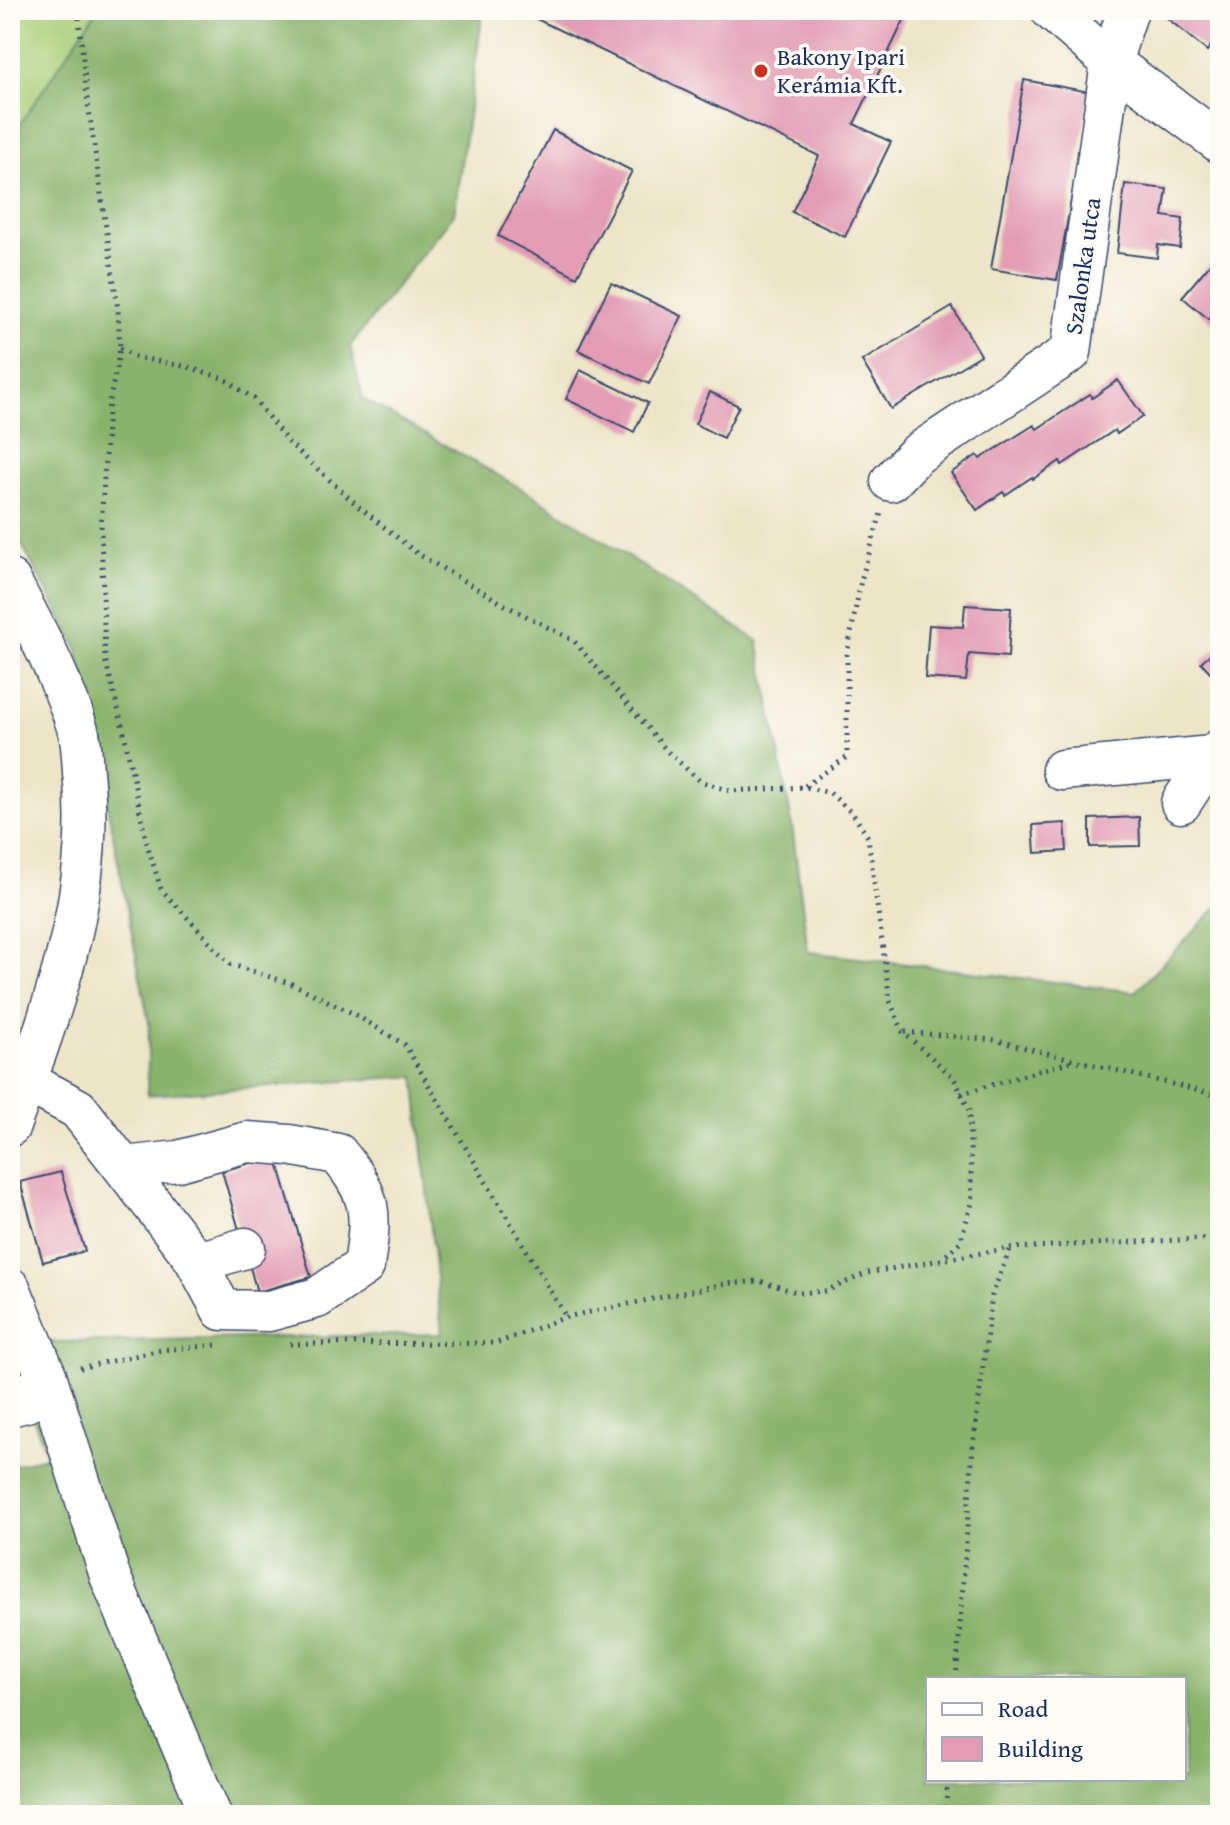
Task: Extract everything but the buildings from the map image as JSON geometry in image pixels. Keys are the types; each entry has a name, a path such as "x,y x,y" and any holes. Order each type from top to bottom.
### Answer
{"street":[{"path":"1051,10 1111,62 1220,143"},
{"name":"Szalonka utca","path":"891,481 917,454 1071,352 1111,62 1128,10"},
{"path":"10,580 42,641 78,732 88,812 80,896 62,980 10,1126"},
{"path":"1062,770 1216,752"},
{"path":"1181,803 1216,752"},
{"path":"26,1081 78,1109 194,1258 222,1310 269,1311 317,1298 364,1266 371,1222 360,1182 338,1154 289,1145 247,1142 178,1161 124,1167"},
{"path":"194,1258 209,1259 245,1248"},
{"path":"10,1288 32,1360 110,1576 211,1815"},
{"path":"10,1406 26,1402 32,1360"}],"path":[{"path":"78,10 87,97 118,310 120,348 108,409 101,528 105,659 146,841 161,889 230,964 295,985 356,1015 405,1045 566,1317"},
{"path":"120,348 135,357 188,367 225,379 254,399 288,442 359,507 418,554 574,641 668,752 700,781 730,791 805,787 830,793 853,814 868,837 890,1001 903,1032 954,1078 969,1110 972,1203 960,1242 942,1259"},
{"path":"805,787 847,757 847,655 861,580 891,481"},
{"path":"903,1032 994,1040 1214,1097 1220,1096"},
{"path":"961,1094 1074,1060"},
{"path":"274,1344 497,1343 566,1317 725,1284 760,1281 799,1293 826,1291 867,1273 1010,1248 1220,1238"},
{"path":"956,1677 973,1446 982,1371 992,1295 1010,1248"},
{"path":"32,1360 227,1344"},
{"path":"945,1815 948,1781"}],"green space":[{"path":"10,10 97,10 10,139"},
{"path":"97,10 483,10 454,214 350,346 363,399 533,495 758,641 791,818 808,952 1135,992 1220,904 1220,1815 10,1815 10,1467 48,1456 10,1360 10,1343 442,1334 415,1076 147,1095 149,1023 77,647 10,523 10,139"}],"place":[{"name":"Bakony Ipari Kerámia Kft.","path":"761,71"}]}
